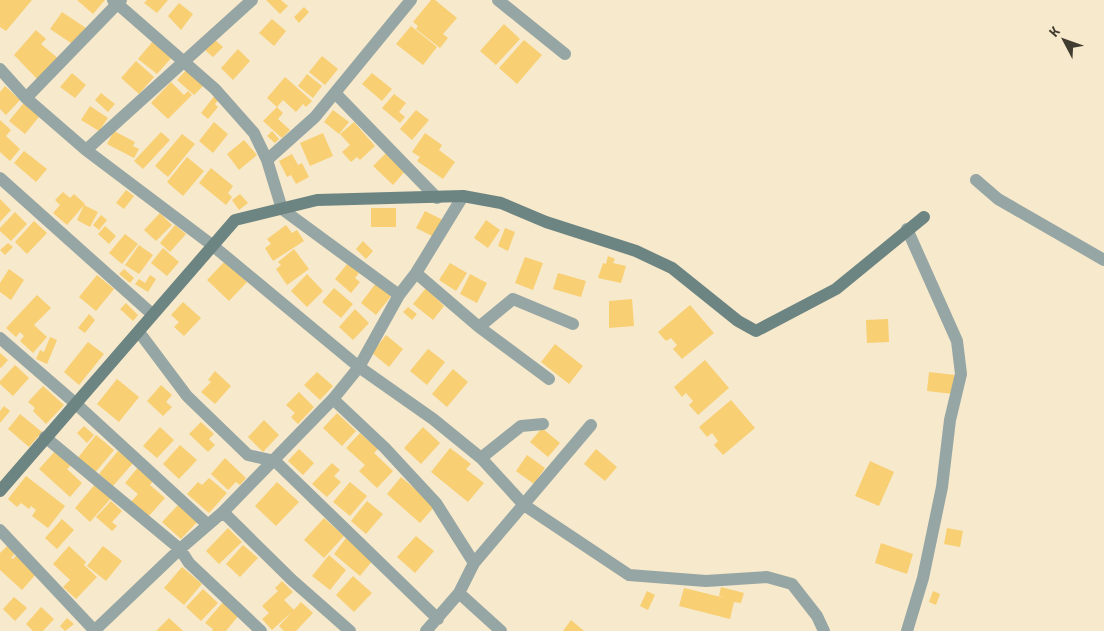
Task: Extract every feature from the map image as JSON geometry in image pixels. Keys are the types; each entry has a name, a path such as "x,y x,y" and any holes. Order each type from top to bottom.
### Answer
{"street":[{"path":"86,150 252,0"},
{"path":"267,160 315,117 411,0"},
{"path":"498,0 565,54"},
{"path":"26,98 117,1 183,63 216,89 254,133 267,160 282,209 399,295"},
{"path":"0,69 26,98 86,150 212,245 359,367 433,419 481,458 524,505 629,575 706,581 767,577 792,584 817,616 824,631"},
{"path":"335,93 437,198"},
{"path":"0,178 152,314"},
{"path":"976,180 998,199 1104,260"},
{"path":"0,530 95,631 275,461 333,399 359,367 399,295 416,273 463,196"},
{"path":"0,491 75,402 139,332 152,314 235,220 317,200 463,196 502,203 546,222 590,234 636,251 672,268 738,322 756,331 836,289 924,217"},
{"path":"907,229 957,341 961,374 950,420 942,487 923,578 907,631"},
{"path":"416,273 479,327 549,379"},
{"path":"479,327 513,299 574,324"},
{"path":"139,332 187,396 248,454 275,461 438,619"},
{"path":"0,338 75,402 207,524"},
{"path":"333,399 385,448 436,503 474,563"},
{"path":"481,458 521,426 543,424"},
{"path":"426,631 459,593 474,563 591,425"},
{"path":"45,437 180,549 190,563 260,631"},
{"path":"222,512 292,580 350,631"},
{"path":"459,593 501,631"}],"building":[{"path":"0,0 32,0 6,31 0,27"},
{"path":"77,0 105,0 93,14"},
{"path":"147,0 168,0 157,13 144,3"},
{"path":"266,0 281,0 288,6 280,14"},
{"path":"431,0 435,0 457,18 443,34 448,38 440,48 416,29 418,26 413,22"},
{"path":"179,3 193,14 181,30 168,16"},
{"path":"304,7 309,12 299,23 294,17"},
{"path":"62,12 86,28 74,45 50,29"},
{"path":"272,19 286,31 274,46 259,33"},
{"path":"504,24 520,39 496,65 480,51"},
{"path":"411,26 437,47 423,65 396,44"},
{"path":"36,30 46,39 41,44 60,60 40,82 14,55"},
{"path":"215,40 223,47 213,57 205,50"},
{"path":"524,40 542,55 517,84 499,68"},
{"path":"153,41 172,57 157,74 138,59"},
{"path":"238,49 250,61 233,80 221,68"},
{"path":"322,56 338,69 325,85 309,72"},
{"path":"136,61 154,77 139,94 121,78"},
{"path":"188,68 205,84 194,95 177,80"},
{"path":"72,73 86,85 75,98 60,87"},
{"path":"372,73 392,89 382,101 362,84"},
{"path":"307,74 322,86 313,98 298,86"},
{"path":"285,77 312,101 306,107 303,104 296,112 283,100 277,107 267,98"},
{"path":"171,82 184,95 188,91 192,95 168,119 151,103"},
{"path":"5,86 20,100 6,115 0,109 0,92"},
{"path":"101,93 115,104 108,112 95,100"},
{"path":"216,94 220,98 215,104 218,107 208,119 201,113"},
{"path":"394,94 406,103 399,112 405,117 400,123 382,108"},
{"path":"27,99 43,112 25,134 9,121"},
{"path":"90,106 108,118 99,131 81,120"},
{"path":"277,107 283,113 278,119 290,130 282,138 263,121"},
{"path":"333,110 349,122 339,134 324,122"},
{"path":"416,110 429,120 412,140 400,129"},
{"path":"0,120 11,130 6,136 20,149 10,161 0,152"},
{"path":"214,122 228,134 213,153 199,141"},
{"path":"354,122 375,146 360,160 357,157 351,162 342,152 350,145 340,134"},
{"path":"114,131 135,142 133,146 139,149 134,158 107,144"},
{"path":"272,131 279,139 275,143 267,136"},
{"path":"161,132 170,140 143,169 134,161"},
{"path":"323,133 333,156 310,166 300,143"},
{"path":"425,133 442,145 439,150 455,162 443,179 417,161 420,157 412,152"},
{"path":"182,134 195,144 168,177 155,166"},
{"path":"244,140 257,155 239,170 227,154"},
{"path":"24,151 47,169 36,182 14,163"},
{"path":"387,152 406,170 393,185 373,166"},
{"path":"292,154 298,165 302,163 309,177 296,184 291,175 287,177 279,161"},
{"path":"187,157 204,171 183,196 167,182"},
{"path":"211,168 233,186 228,193 232,197 226,205 199,183"},
{"path":"126,190 134,196 124,209 116,203"},
{"path":"63,192 70,198 74,194 85,204 67,225 53,213 60,205 55,200"},
{"path":"240,194 248,203 239,210 232,200"},
{"path":"0,199 11,210 0,222"},
{"path":"84,205 98,212 90,227 77,220"},
{"path":"371,208 396,208 396,227 371,227"},
{"path":"425,211 445,221 432,236 416,228"},
{"path":"15,212 27,224 11,241 0,231 0,228"},
{"path":"160,213 172,225 156,241 144,230"},
{"path":"101,215 107,220 99,230 93,225"},
{"path":"486,220 500,230 488,248 474,238"},
{"path":"34,221 47,233 27,254 15,242"},
{"path":"175,225 186,234 170,252 160,243"},
{"path":"286,225 292,233 297,230 304,241 273,261 265,248 271,244 267,239"},
{"path":"105,226 116,236 109,244 98,234"},
{"path":"505,228 515,232 508,251 498,246"},
{"path":"125,234 138,244 122,264 109,253"},
{"path":"363,241 373,251 366,259 356,249"},
{"path":"8,243 13,247 5,255 0,250"},
{"path":"139,245 153,255 139,274 125,265"},
{"path":"163,248 179,262 167,276 151,263"},
{"path":"294,249 309,269 287,285 276,269 281,265 278,262"},
{"path":"608,256 615,259 613,263 626,266 621,283 598,278 603,263 606,264"},
{"path":"525,257 543,263 533,290 515,283"},
{"path":"225,261 247,282 229,301 207,280"},
{"path":"348,263 359,273 355,278 360,282 351,293 335,279"},
{"path":"450,263 467,273 456,291 439,280"},
{"path":"9,269 24,280 11,300 0,292 0,283"},
{"path":"124,269 134,278 130,283 119,274"},
{"path":"558,273 586,281 581,297 553,289"},
{"path":"307,274 323,291 307,307 291,291"},
{"path":"470,274 487,283 477,303 460,294"},
{"path":"97,275 114,289 96,311 79,297"},
{"path":"150,275 156,279 148,292 135,284 139,279 145,283"},
{"path":"376,283 392,295 376,315 361,303"},
{"path":"334,288 353,304 341,318 322,302"},
{"path":"426,288 444,306 433,320 413,304"},
{"path":"37,295 51,308 34,325 47,337 33,353 20,341 24,336 20,332 16,337 6,328"},
{"path":"632,299 634,326 609,328 609,301"},
{"path":"183,302 201,318 184,336 174,327 179,322 171,315"},
{"path":"126,303 138,315 133,321 120,309"},
{"path":"690,305 714,333 682,359 673,349 677,345 671,338 666,341 658,332"},
{"path":"408,307 417,314 412,320 403,312"},
{"path":"355,309 369,323 353,340 339,327"},
{"path":"89,314 95,320 85,333 78,328"},
{"path":"888,319 889,342 867,343 866,320"},
{"path":"386,335 403,349 389,367 372,353"},
{"path":"50,337 57,340 47,364 36,359 40,350 44,352"},
{"path":"88,342 104,354 79,385 64,372"},
{"path":"555,344 583,366 569,384 541,362"},
{"path":"428,349 445,362 427,385 410,371"},
{"path":"0,353 8,360 1,368 0,367"},
{"path":"705,360 729,388 698,415 689,405 693,401 686,393 682,397 674,387"},
{"path":"15,365 29,378 13,396 0,384 0,381"},
{"path":"453,369 468,382 447,407 432,394"},
{"path":"215,371 231,386 215,404 201,392 211,382 208,380"},
{"path":"317,372 333,386 320,400 304,385"},
{"path":"929,372 955,375 953,394 927,391"},
{"path":"117,379 139,397 119,422 97,404"},
{"path":"161,385 172,395 166,402 172,407 163,416 147,401"},
{"path":"43,386 64,405 46,424 33,411 35,408 28,402"},
{"path":"299,392 314,407 298,424 291,417 295,413 286,405"},
{"path":"731,400 755,428 723,455 714,445 718,441 712,433 707,437 699,427"},
{"path":"4,406 10,411 0,423 0,411"},
{"path":"337,413 356,431 342,446 323,428"},
{"path":"20,414 42,432 29,447 8,429"},
{"path":"264,420 279,435 263,452 248,437"},
{"path":"201,422 214,434 209,439 215,445 208,452 189,434"},
{"path":"84,426 94,435 87,443 77,433"},
{"path":"160,427 174,440 157,458 143,446"},
{"path":"423,427 440,443 421,464 404,448"},
{"path":"542,428 560,443 548,457 530,442"},
{"path":"360,433 378,449 374,453 393,471 377,488 359,471 365,465 346,448"},
{"path":"96,435 114,450 94,474 77,459"},
{"path":"180,445 197,460 179,479 163,464"},
{"path":"450,448 471,464 466,469 484,483 468,502 431,472"},
{"path":"299,449 314,463 303,475 288,461"},
{"path":"596,449 617,467 605,481 584,464"},
{"path":"56,450 72,464 67,469 82,483 70,497 39,469"},
{"path":"118,451 133,463 113,486 99,474"},
{"path":"527,455 545,468 534,484 516,471"},
{"path":"225,458 246,478 240,485 236,482 228,490 211,474"},
{"path":"870,461 894,472 879,506 855,496"},
{"path":"332,463 340,470 334,476 341,482 327,497 312,484"},
{"path":"140,465 155,478 150,485 165,498 148,517 131,502 138,494 125,483"},
{"path":"26,476 65,506 48,528 32,516 36,510 31,506 29,509 21,503 17,507 8,499"},
{"path":"401,477 435,506 420,523 387,494"},
{"path":"209,478 227,493 209,513 187,494 198,482 202,485"},
{"path":"97,482 113,496 90,522 75,508"},
{"path":"277,482 299,502 276,526 255,506"},
{"path":"350,482 367,496 350,516 333,502"},
{"path":"111,501 122,511 112,522 117,526 112,531 96,517"},
{"path":"367,501 383,514 366,534 351,521"},
{"path":"179,504 198,521 181,539 162,522"},
{"path":"324,518 344,536 324,558 304,540"},
{"path":"62,519 74,530 57,549 45,538"},
{"path":"228,528 242,542 219,564 206,551"},
{"path":"947,528 963,531 960,547 944,544"},
{"path":"416,536 434,551 415,573 397,557"},
{"path":"346,538 373,560 360,576 334,554"},
{"path":"881,543 913,554 907,574 875,563"},
{"path":"9,544 17,551 11,558 13,559 19,552 37,573 22,590 0,570 0,553"},
{"path":"243,545 258,558 240,577 226,564"},
{"path":"69,546 86,562 84,565 97,577 76,599 63,587 70,580 53,564"},
{"path":"103,546 122,561 106,581 87,566"},
{"path":"329,555 346,570 330,590 312,576"},
{"path":"182,567 202,584 184,605 164,588"},
{"path":"353,576 372,593 354,612 336,595"},
{"path":"282,581 293,592 284,600 294,610 272,630 262,619 269,613 262,606 278,591 275,588"},
{"path":"721,587 744,593 741,603 734,602 730,619 679,606 684,588 725,598 719,596"},
{"path":"203,589 218,603 201,621 186,607"},
{"path":"647,591 655,595 648,610 640,606"},
{"path":"933,591 940,594 936,605 929,602"},
{"path":"14,597 27,608 15,621 3,609"},
{"path":"223,602 239,615 226,631 212,631 213,629 205,623"},
{"path":"301,602 313,613 296,631 284,631 279,626"},
{"path":"41,607 54,619 43,631 33,631 26,624"},
{"path":"67,618 74,624 65,631 60,626"},
{"path":"169,618 183,631 156,631"},
{"path":"571,620 584,631 563,631"}]}
